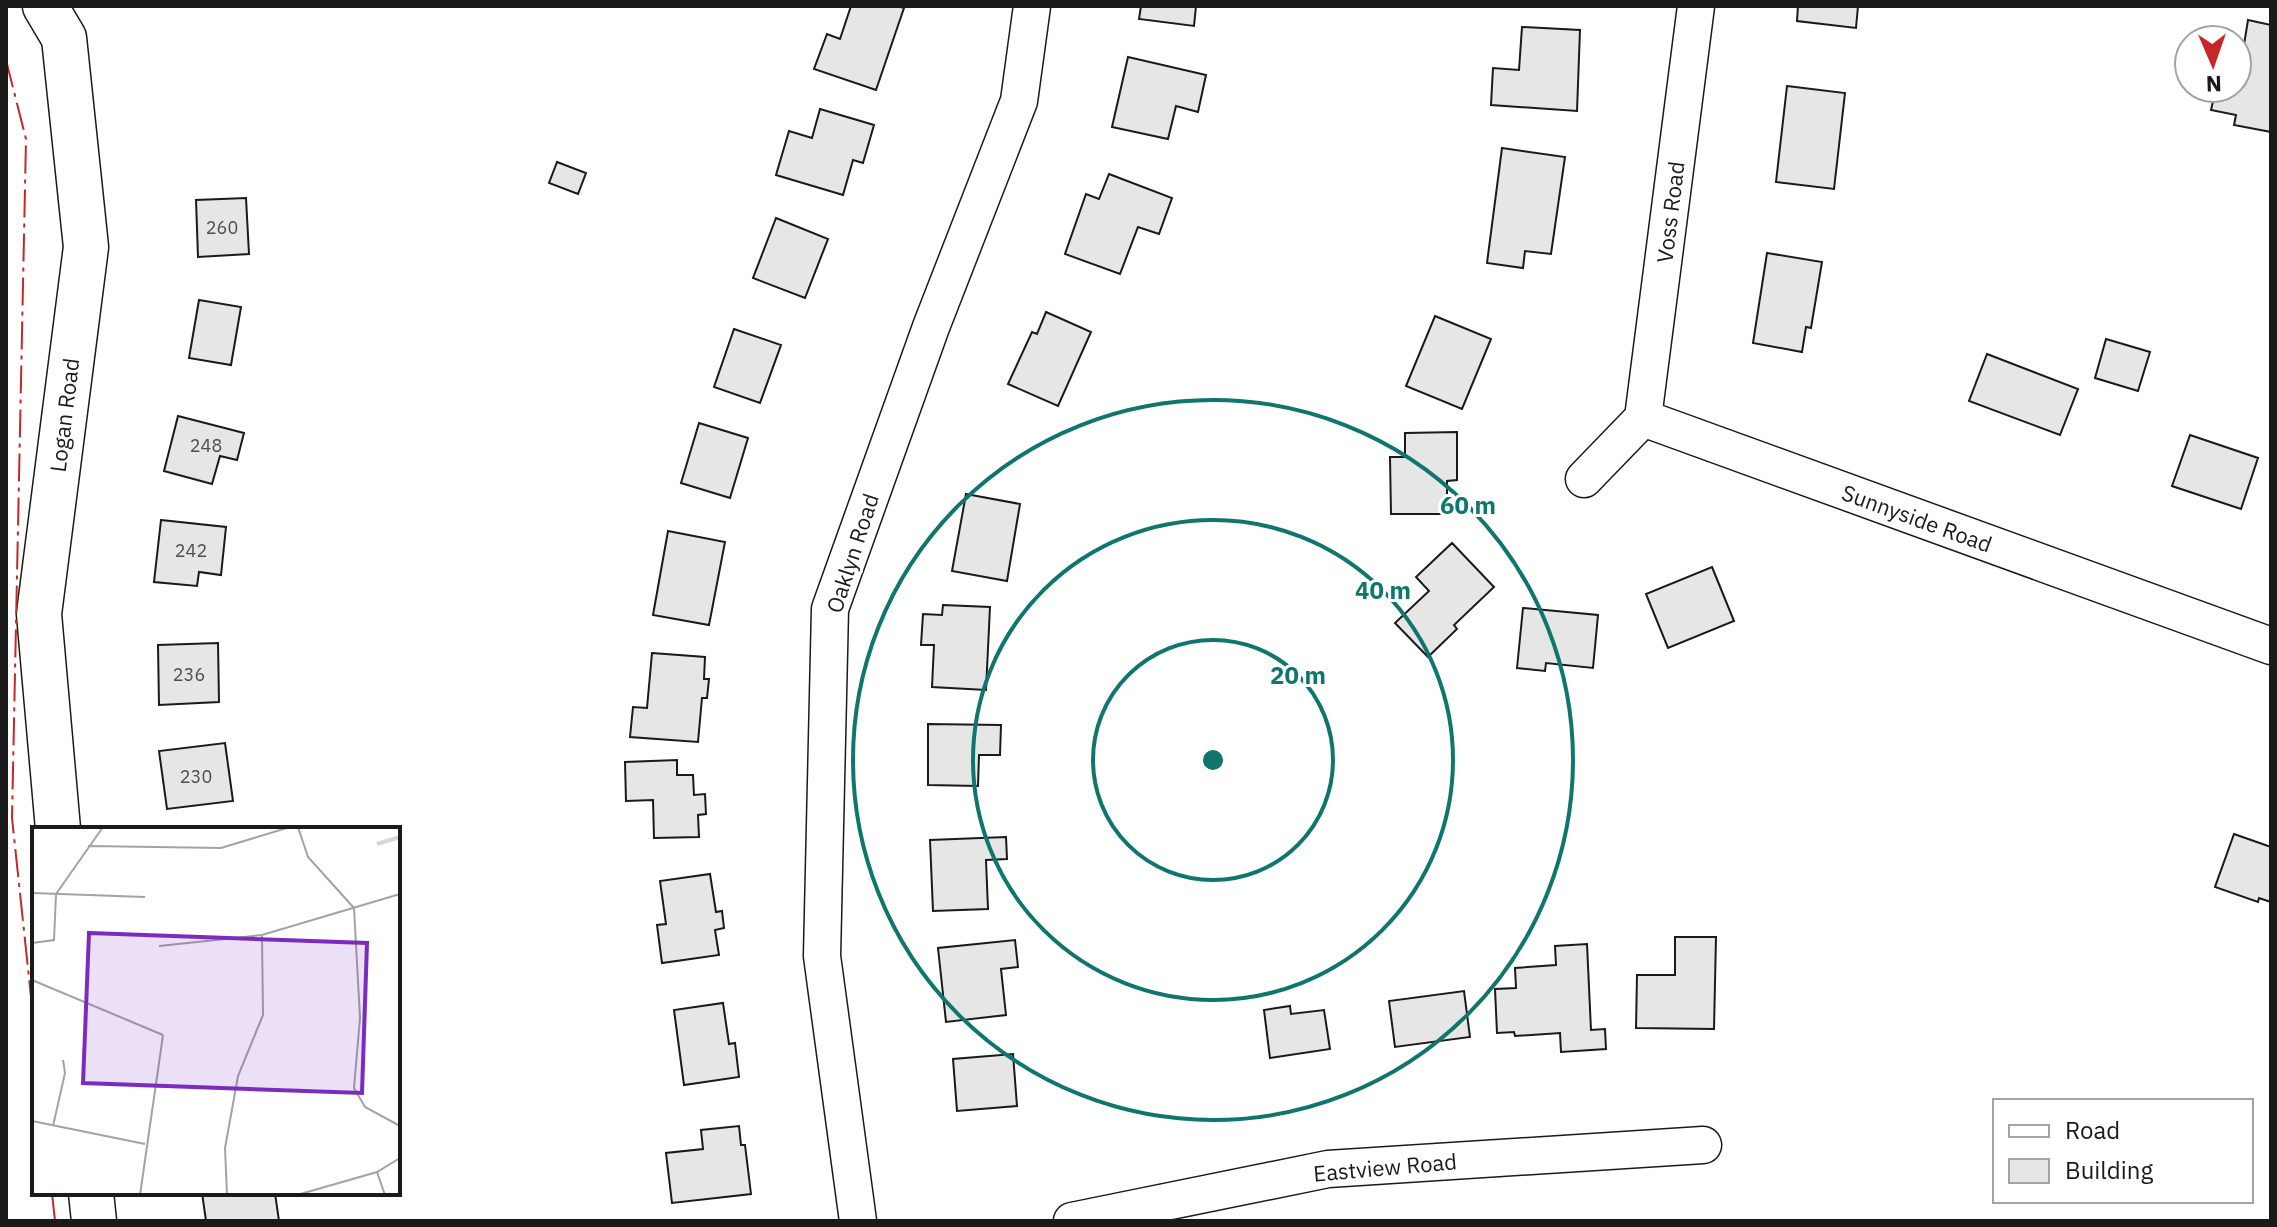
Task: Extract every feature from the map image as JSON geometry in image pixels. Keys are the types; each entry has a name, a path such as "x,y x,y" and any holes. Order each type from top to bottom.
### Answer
{"street":[{"name":"Logan Road","path":"45,6 64,38 86,247 39,614 58,827"},
{"name":"Oaklyn Road","path":"858,1221 822,956 830,609 931,327 1019,101 1032,6"},
{"name":"Voss Road","path":"1643,418 1696,6"},
{"path":"1584,479 1643,418"},
{"name":"Sunnyside Road","path":"1643,418 2271,646"},
{"name":"Eastview Road","path":"1072,1221 1328,1169 1703,1145"},
{"path":"91,1195 94,1221"}],"building":[{"path":"851,6 904,8 876,90 814,69 827,34 840,39"},
{"path":"1141,6 1196,6 1194,26 1139,19"},
{"path":"1798,6 1858,6 1856,28 1797,21"},
{"path":"2248,20 2271,25 2271,132 2234,125 2236,115 2211,110 2212,104 2253,104 2253,24 2247,24"},
{"path":"1522,27 1580,30 1577,111 1491,105 1493,68 1519,70"},
{"path":"1128,57 1206,75 1198,112 1176,106 1168,139 1112,127"},
{"path":"1787,86 1845,93 1834,189 1776,182"},
{"path":"820,109 874,125 863,163 853,160 843,195 776,175 789,131 812,138"},
{"path":"1502,148 1565,157 1551,254 1525,251 1523,268 1487,263"},
{"path":"557,162 586,173 578,194 549,183"},
{"path":"1109,174 1172,198 1159,234 1138,227 1120,274 1065,254 1086,194 1099,199"},
{"path":"246,198 249,254 198,257 196,200"},
{"path":"776,218 828,239 805,298 753,278"},
{"path":"1767,253 1822,262 1811,328 1806,327 1802,352 1753,343"},
{"path":"199,300 241,307 231,365 189,358"},
{"path":"1046,312 1091,332 1058,406 1008,384 1032,332 1037,334"},
{"path":"1435,316 1491,339 1462,409 1406,386"},
{"path":"734,329 781,345 760,403 714,387"},
{"path":"2106,339 2150,352 2138,391 2095,378"},
{"path":"1987,354 2078,389 2060,435 1969,401"},
{"path":"178,416 244,433 237,460 220,456 212,484 164,471"},
{"path":"699,423 748,438 730,498 681,483"},
{"path":"1457,432 1457,480 1447,481 1447,514 1391,514 1390,457 1405,457 1405,433"},
{"path":"2190,435 2258,458 2241,509 2172,486"},
{"path":"966,494 1020,504 1007,581 952,571"},
{"path":"161,520 226,527 221,575 199,572 197,586 154,582"},
{"path":"668,531 725,542 709,625 653,615"},
{"path":"1452,543 1494,587 1454,625 1457,629 1428,657 1395,623 1429,591 1416,577"},
{"path":"1712,567 1734,621 1668,648 1646,594"},
{"path":"943,605 990,607 986,690 932,687 934,645 921,645 923,614 942,615"},
{"path":"1523,608 1598,615 1593,668 1546,663 1545,671 1517,668"},
{"path":"218,643 219,702 159,705 158,645"},
{"path":"652,653 705,657 704,679 709,679 707,698 702,698 698,742 630,737 633,707 647,708"},
{"path":"928,724 1001,725 1000,755 979,755 978,786 928,785"},
{"path":"225,743 233,801 167,809 159,751"},
{"path":"677,760 677,775 693,775 694,795 705,794 706,814 698,815 699,837 654,838 653,800 626,801 625,762"},
{"path":"2234,834 2271,847 2271,902 2259,898 2258,902 2215,887"},
{"path":"1006,837 1007,859 986,860 988,909 933,911 930,840"},
{"path":"710,874 716,912 722,911 724,928 715,930 719,955 662,963 657,925 666,924 660,881"},
{"path":"1675,937 1716,937 1714,1029 1636,1028 1637,975 1675,975"},
{"path":"1015,940 1018,967 1001,969 1006,1015 946,1022 938,948"},
{"path":"1587,944 1591,1030 1605,1029 1606,1049 1561,1052 1560,1033 1515,1036 1514,1032 1497,1033 1495,989 1516,988 1515,968 1556,965 1555,946"},
{"path":"1464,991 1470,1037 1395,1047 1389,1001"},
{"path":"723,1003 729,1044 735,1043 739,1077 684,1085 674,1010"},
{"path":"1290,1006 1291,1014 1324,1010 1330,1049 1270,1058 1264,1010"},
{"path":"1013,1054 1017,1106 957,1111 953,1059"},
{"path":"739,1126 741,1145 745,1145 751,1194 672,1203 666,1153 703,1149 701,1130"},
{"path":"202,1195 275,1195 279,1221 206,1221"}],"power":[{"path":"6,60 26,139 12,818 32,1006"},
{"path":"52,1195 55,1221"}]}
